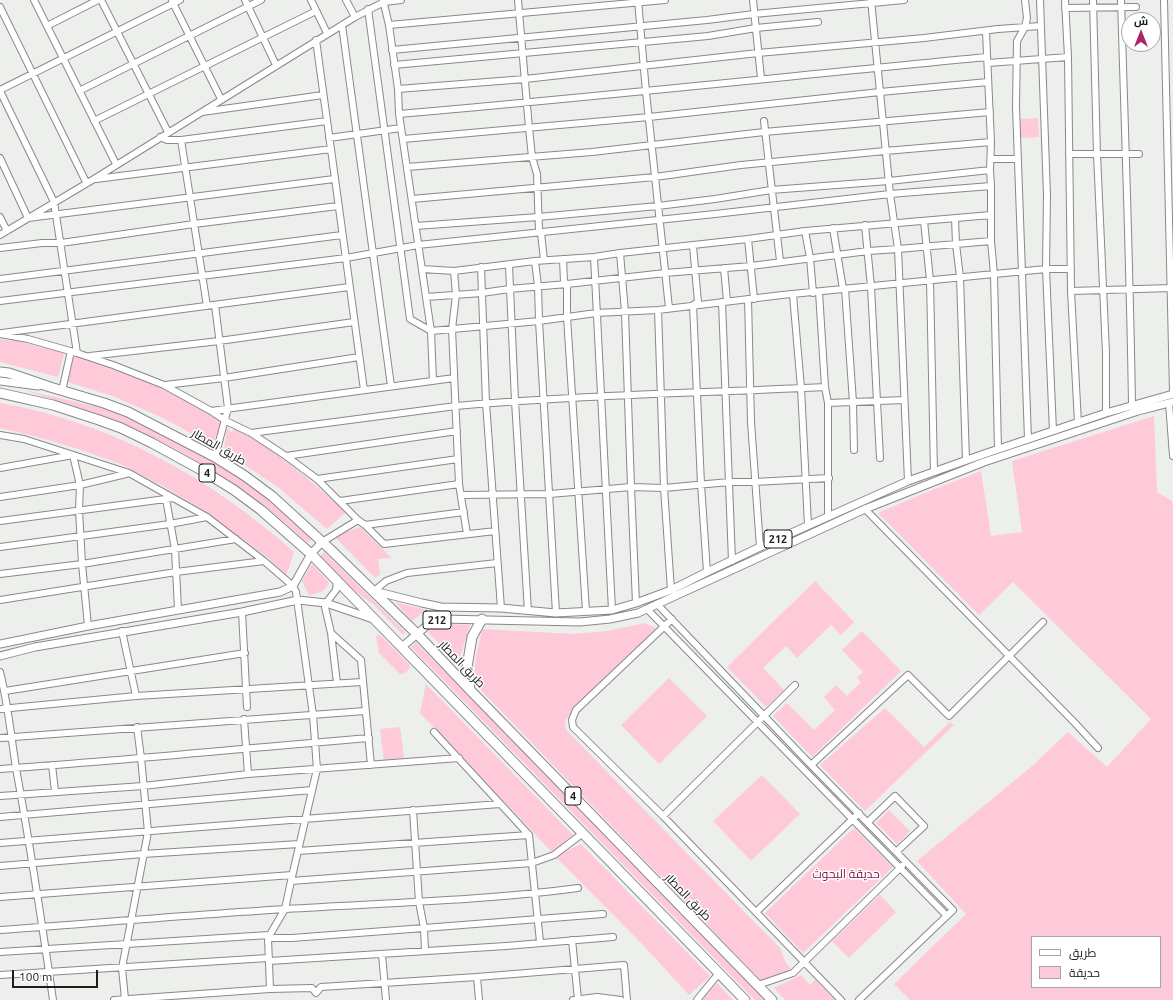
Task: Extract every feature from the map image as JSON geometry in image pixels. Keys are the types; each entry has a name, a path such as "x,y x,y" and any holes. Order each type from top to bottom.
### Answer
{"highway":[{"name":"4","path":"0,372 10,373 50,387"},
{"name":"طريق المطار","path":"50,387 104,403 128,412 215,457 245,476 272,496 374,591 417,634 772,1000"},
{"name":"4","path":"0,393 53,405 120,428 152,443 205,472 234,490 261,510 311,554 375,620"},
{"path":"470,690 467,667 472,637 482,619"},
{"path":"375,620 402,647"},
{"name":"4","path":"402,647 745,1000"}],"main road":[{"name":"طريق المطار","path":"0,381 50,387"},
{"name":"212","path":"374,591 441,607 500,608 556,613 612,610 671,590 760,547 908,481 1106,413 1173,393"},
{"name":"212","path":"402,647 431,622 441,618 580,622 610,619 646,609 865,509 984,462 1138,412 1171,403"},
{"path":"0,644 88,626 280,592 293,586 311,554 322,542"},
{"path":"0,656 35,646 242,612 298,600 326,603 375,620"},
{"path":"441,607 441,618"}],"street":[{"path":"34,0 116,164"},
{"path":"47,26 100,0 168,132"},
{"path":"62,391 74,352 73,323 54,202 0,90 117,32 172,2 180,0"},
{"path":"245,0 276,65"},
{"path":"80,91 261,0"},
{"path":"311,0 327,33"},
{"path":"346,0 355,17"},
{"path":"0,235 86,182 94,179 327,33 384,1 401,0"},
{"path":"518,0 526,103 532,157 537,174 539,231 541,232 544,260"},
{"path":"389,26 665,0"},
{"path":"753,0 761,78"},
{"path":"392,50 707,20 871,1 904,0"},
{"path":"1025,0 1027,18 1025,27 1017,41 1016,107 1028,439"},
{"path":"1040,0 1047,195 1046,269 1053,431"},
{"path":"1065,0 1068,57 1071,269 1078,423"},
{"path":"1093,0 1097,154 1106,353 1106,413"},
{"path":"1121,0 1131,289 1132,405"},
{"path":"1164,0 1173,393"},
{"path":"384,1 398,89 399,114 431,331 433,380"},
{"path":"871,1 890,194 898,249 908,481"},
{"path":"172,2 221,99"},
{"path":"638,2 669,308"},
{"path":"0,7 86,182"},
{"path":"1065,8 1136,7"},
{"path":"368,9 410,319 431,331 539,321 596,313 658,310 960,277 1046,269 1071,269"},
{"path":"94,121 316,11"},
{"path":"394,65 708,36 756,28 818,22"},
{"path":"342,25 391,386"},
{"path":"398,89 525,79 644,67 758,53 1040,26"},
{"path":"986,32 991,142 991,241 994,274 998,449"},
{"path":"316,40 364,390"},
{"path":"399,114 646,92 761,78 877,67 988,60 1016,61 1068,57"},
{"path":"403,139 649,117 988,82"},
{"path":"200,112 323,95"},
{"path":"407,167 532,157 764,132 990,112"},
{"path":"160,137 167,140 181,140 327,121"},
{"path":"764,121 764,132 780,261"},
{"path":"329,138 401,128"},
{"path":"181,140 207,306"},
{"path":"412,199 655,177 768,162 991,142"},
{"path":"94,179 331,149"},
{"path":"1069,154 1139,154"},
{"path":"0,158 28,218"},
{"path":"990,159 1017,159"},
{"path":"416,226 658,206 771,190 889,181 990,170"},
{"path":"28,218 334,179"},
{"path":"0,302 346,258 418,244 660,220 890,194 991,186"},
{"path":"0,248 42,243 61,244 194,224 338,206"},
{"path":"422,269 454,271 544,260 594,257 620,252 748,240 776,234 833,228 991,215"},
{"path":"0,217 7,231"},
{"path":"955,218 960,277 966,460"},
{"path":"924,221 928,247 930,280 934,472"},
{"path":"865,225 871,287 880,458"},
{"path":"833,228 844,290 853,402 854,450"},
{"path":"805,231 816,292 825,387 828,403 828,516"},
{"path":"0,279 342,235"},
{"path":"748,240 751,266 750,390 754,482 760,547"},
{"path":"426,297 482,293 694,270 751,266 780,261 868,251 991,241"},
{"path":"693,246 698,302 693,305"},
{"path":"620,252 625,312 636,603"},
{"path":"594,257 594,281 607,490 612,610"},
{"path":"564,258 564,282 567,284 567,317 586,611"},
{"path":"536,261 556,613"},
{"path":"509,265 515,401 528,610"},
{"path":"481,267 486,403 500,608"},
{"path":"724,268 726,392 732,560"},
{"path":"454,271 456,295 452,329 458,459 467,534"},
{"path":"0,334 349,287"},
{"path":"1072,291 1171,288"},
{"path":"793,295 801,388 808,525"},
{"path":"215,305 228,408 226,421 215,457"},
{"path":"693,305 696,392 707,572"},
{"path":"658,310 664,488 671,590"},
{"path":"88,356 219,341 354,322"},
{"path":"0,334 28,339 113,364 164,385 212,411 226,421 251,433 317,479 384,544 495,531"},
{"path":"164,385 224,378 359,357"},
{"path":"212,411 454,378"},
{"path":"251,433 486,403 661,393 726,392 825,387"},
{"path":"828,403 904,400"},
{"path":"1171,403 1173,456"},
{"path":"286,456 457,431"},
{"path":"0,435 24,439 129,473 207,517 264,561 293,586 298,600 310,684 317,769 285,909 269,936 270,989"},
{"path":"0,438 10,436"},
{"path":"0,468 73,455"},
{"path":"73,455 80,485 79,510 82,564 88,626"},
{"path":"317,479 458,459"},
{"path":"0,497 80,485 129,473"},
{"path":"462,495 550,494 631,487 664,488 729,482 829,478"},
{"path":"340,501 460,484"},
{"path":"0,521 173,498"},
{"path":"166,499 175,549 178,610"},
{"path":"865,509 1098,748"},
{"path":"365,525 464,512"},
{"path":"0,547 170,524 207,517"},
{"path":"322,542 358,520"},
{"path":"0,574 82,564 236,539"},
{"path":"0,600 176,572 264,561"},
{"path":"374,591 386,581 408,573 497,563"},
{"path":"337,581 336,590 326,603 325,607 331,632 338,683"},
{"path":"657,604 811,765 953,910 858,1000"},
{"path":"646,609 947,916"},
{"path":"242,612 247,707"},
{"path":"672,619 576,710 572,720 573,726 663,816 841,1000"},
{"path":"811,765 908,675 949,716 1043,622"},
{"path":"122,631 136,696"},
{"path":"331,632 361,660 371,765"},
{"path":"5,691 245,653"},
{"path":"0,672 5,691 16,768 22,794 54,1000"},
{"path":"0,709 136,696 246,690 310,684 362,682"},
{"path":"663,816 763,715 795,685"},
{"path":"0,738 366,711"},
{"path":"244,719 248,774"},
{"path":"125,999 122,968 148,832 137,727"},
{"path":"434,732 529,835 540,942"},
{"path":"0,770 369,738"},
{"path":"0,796 143,786 248,774 458,758"},
{"path":"52,765 55,791"},
{"path":"0,817 312,790"},
{"path":"868,822 895,796 924,826 896,852"},
{"path":"0,843 500,804"},
{"path":"413,810 419,902 424,928 425,951"},
{"path":"756,912 859,813"},
{"path":"0,896 291,878 417,872 532,863 554,855 583,833"},
{"path":"298,851 529,835"},
{"path":"0,866 143,854 300,844"},
{"path":"758,985 793,973 803,961 906,862"},
{"path":"0,930 285,909 536,894 578,888"},
{"path":"0,952 127,943 269,936 292,938 603,914"},
{"path":"0,975 382,954 613,937"},
{"path":"572,940 576,999 597,997 621,1000"},
{"path":"382,954 386,1000"},
{"path":"114,1000 270,989 314,990 321,987 477,977 624,965 627,1000"},
{"path":"697,1000 719,973"},
{"path":"477,977 480,1000"},
{"path":"314,990 316,1000"}],"green space":[{"path":"1038,118 1039,137 1019,138 1018,119"},
{"path":"0,339 17,341 64,353 58,377 0,362"},
{"path":"74,355 147,381 175,393 197,405 222,422 212,445 163,418 115,397 68,382"},
{"path":"24,390 103,408 126,416 159,431 242,480 270,500 312,539 308,543 248,493 195,460 159,440 110,418"},
{"path":"0,403 41,412 81,424 119,439 194,477 229,500 294,552 286,576 267,557 203,510 163,486 118,463 75,448 0,428"},
{"path":"1154,416 1157,492 1172,501 1173,506 1173,1000 910,1000 894,984 966,914 917,861 1032,766 1068,732 1107,767 1151,719 1013,582 979,615 878,513 981,471 991,536 1022,532 1012,461"},
{"path":"227,427 231,432 235,429 269,448 307,478 346,512 327,529 279,488 224,451"},
{"path":"360,527 392,558 378,559 380,574 375,578 334,536"},
{"path":"324,552 405,632 403,635 373,604 350,588 320,556"},
{"path":"312,564 329,582 324,590 319,593 309,595 302,581"},
{"path":"815,581 854,622 841,635 831,625 797,658 786,646 763,668 784,690 766,707 727,667"},
{"path":"395,602 426,610 412,621"},
{"path":"645,623 655,628 655,633 566,719 565,726 567,731 780,948 786,963 793,971 762,982 477,686 475,679 475,665 482,629 573,634 607,631"},
{"path":"438,625 470,625 461,654 460,665 428,632"},
{"path":"862,631 901,671 812,757 773,716 787,703 814,730 835,710 824,697 836,685 847,696 861,682 857,678 863,672 842,650"},
{"path":"379,634 409,664 410,667 406,672 400,674 379,653 376,636"},
{"path":"416,642 765,1000 755,1000 411,647"},
{"path":"669,678 707,716 659,764 621,725"},
{"path":"426,684 573,835 552,852 420,713"},
{"path":"885,708 924,747 950,722 954,725 865,811 820,765"},
{"path":"400,727 404,758 384,761 380,729"},
{"path":"762,775 800,814 751,861 713,821"},
{"path":"889,810 910,831 897,844 876,823"},
{"name":"حديقة البحوث","path":"854,828 893,867 803,953 765,913"},
{"path":"581,844 710,976 689,995 643,945 555,856"},
{"path":"880,895 896,912 849,958 832,941"},
{"path":"801,975 810,985 815,980 835,1000 785,1000 774,988"},
{"path":"717,983 733,1000 702,1000"}]}
